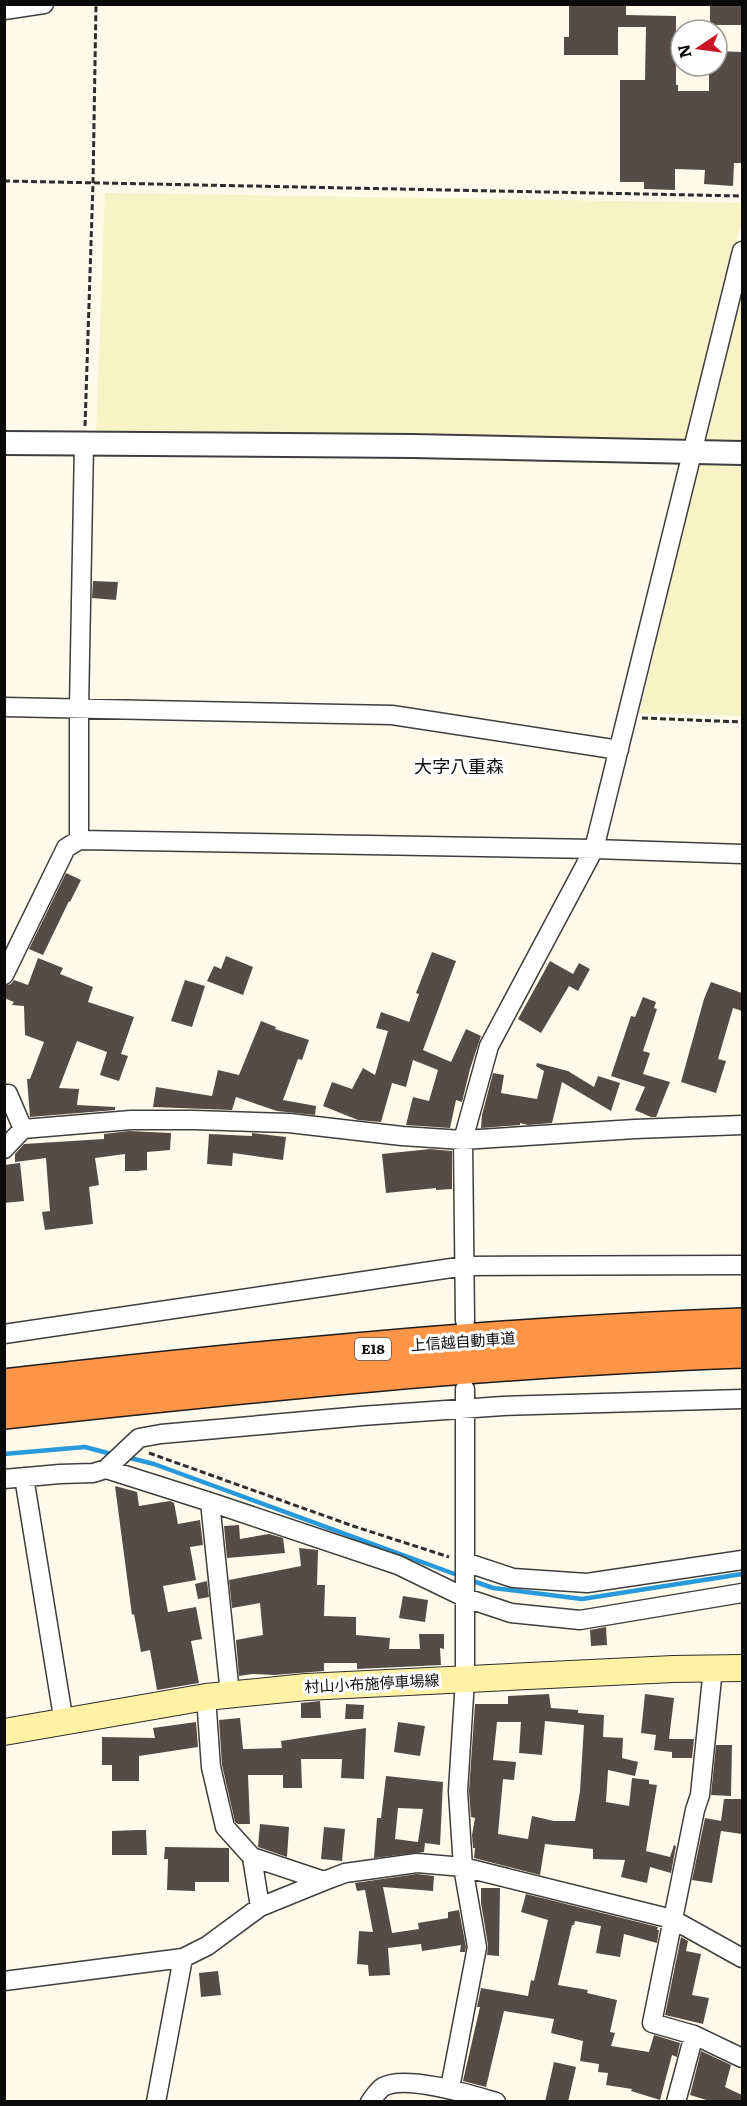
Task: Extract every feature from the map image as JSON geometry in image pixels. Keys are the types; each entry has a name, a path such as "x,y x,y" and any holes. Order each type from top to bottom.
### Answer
{"highway":[{"name":"上信越自動車道","path":"4,1386 233,1361 444,1342 742,1325"},
{"name":"上信越自動車道","path":"4,1412 342,1377 742,1351"}],"main road":[{"name":"村山小布施停車場線","path":"4,1732 218,1695 306,1687 742,1668"}],"street":[{"path":"4,10 44,4"},
{"path":"465,1321 463,1140 489,1046 594,849 742,251"},
{"path":"4,443 412,446 742,453"},
{"path":"79,840 84,444"},
{"path":"4,707 392,715 619,750"},
{"path":"4,975 66,848 79,840 594,849 742,854"},
{"path":"4,1094 8,1095 23,1129"},
{"path":"4,1149 23,1129 131,1120 289,1123 402,1136 463,1140 742,1125"},
{"path":"4,1334 465,1266 742,1265"},
{"path":"450,2088 477,1947 463,1867 458,1791 465,1680 465,1389"},
{"path":"4,1479 93,1473 109,1467 138,1438 161,1434 504,1406 742,1399"},
{"path":"109,1467 398,1565 511,1613 580,1620 742,1593"},
{"path":"24,1477 64,1723"},
{"path":"210,1502 218,1695 211,1767 225,1827 252,1857 324,1881"},
{"path":"465,1564 513,1578 587,1583 742,1560"},
{"path":"712,1668 700,1795 672,1919 652,2023 694,2034 742,2058"},
{"path":"252,1857 260,1908"},
{"path":"4,1980 183,1958 207,1946 260,1908 324,1881 345,1873 417,1863 463,1867 672,1919 742,1958"},
{"path":"156,2102 183,1958"},
{"path":"676,2102 694,2034"},
{"path":"370,2102 384,2087 405,2083 450,2088 496,2102"}],"path":[{"path":"84,444 93,183 96,4"},
{"path":"4,181 742,196"},
{"path":"627,717 742,722"},
{"path":"128,1449 465,1564"}],"shaded area":[{"path":"105,193 742,203 742,219 687,444 96,434"},
{"path":"742,292 742,443 706,443"},
{"path":"698,465 742,466 742,716 640,713"}],"building":[{"path":"569,4 626,4 626,15 676,16 676,18 669,18 669,78 676,78 678,91 709,91 709,78 729,78 729,51 742,52 742,163 734,163 733,186 704,184 705,170 675,169 675,190 644,189 644,182 620,182 620,80 645,80 646,27 618,27 618,55 564,55 564,37 569,37"},
{"path":"710,4 742,4 742,25 729,25 729,18 710,18"},
{"path":"93,581 118,582 116,600 92,598"},
{"path":"66,873 81,880 43,955 29,949"},
{"path":"432,952 456,961 423,1050 451,1062 466,1029 481,1036 462,1102 456,1100 450,1128 406,1125 413,1097 429,1101 438,1070 413,1060 406,1087 392,1083 381,1122 358,1120 323,1106 332,1082 352,1089 363,1068 375,1075 388,1031 376,1028 381,1012 409,1022 419,994 416,993"},
{"path":"226,956 253,967 243,995 207,981 214,966 221,969"},
{"path":"38,958 63,968 60,974 93,987 88,1002 134,1017 121,1054 128,1056 119,1081 100,1075 107,1052 77,1041 59,1088 79,1089 77,1105 115,1107 115,1110 30,1117 27,1079 30,1079 44,1042 25,1035 24,1006 12,1005 14,1002 4,998 4,986 11,984 14,980 28,985"},
{"path":"550,961 573,974 579,963 590,969 578,991 569,986 541,1033 518,1019"},
{"path":"185,980 205,986 192,1027 171,1021"},
{"path":"711,982 742,993 742,1011 733,1008 718,1059 726,1061 716,1093 681,1082 704,999"},
{"path":"643,997 656,1002 654,1008 657,1009 643,1051 650,1053 643,1074 670,1082 656,1117 635,1110 645,1087 611,1076 631,1016 635,1017"},
{"path":"261,1021 276,1027 275,1029 309,1040 302,1060 298,1059 283,1100 316,1106 315,1115 277,1111 236,1097 232,1110 153,1107 156,1087 212,1096 218,1070 239,1075"},
{"path":"537,1063 568,1071 594,1087 598,1076 620,1083 611,1111 562,1082 552,1123 528,1125 520,1123 520,1125 481,1128 493,1073 504,1075 501,1093 537,1099 544,1071 536,1066"},
{"path":"129,1131 171,1133 170,1150 147,1152 147,1170 125,1171 125,1154 95,1158 99,1185 89,1187 93,1224 45,1230 42,1212 50,1211 46,1158 15,1162 15,1154 24,1144 104,1139 104,1134"},
{"path":"252,1133 286,1137 283,1160 233,1153 232,1166 207,1164 209,1134 252,1136"},
{"path":"430,1149 452,1151 452,1189 436,1190 436,1188 386,1193 382,1154"},
{"path":"20,1163 24,1201 4,1203 4,1165"},
{"path":"115,1486 137,1492 139,1506 170,1501 174,1503 178,1524 200,1520 203,1545 190,1547 196,1580 163,1586 168,1612 196,1607 202,1639 191,1641 199,1683 157,1690 150,1650 141,1652 134,1614 132,1615"},
{"path":"239,1525 240,1539 269,1534 283,1538 285,1553 227,1558 224,1526"},
{"path":"299,1548 318,1550 317,1585 325,1585 324,1616 356,1617 356,1635 390,1638 389,1649 420,1649 419,1634 444,1634 444,1649 440,1648 441,1665 357,1669 357,1663 324,1663 324,1671 239,1676 236,1640 263,1635 260,1603 232,1608 229,1580 301,1566"},
{"path":"207,1581 209,1597 198,1599 195,1584"},
{"path":"403,1596 428,1600 425,1622 399,1618"},
{"path":"606,1627 607,1645 591,1646 590,1630"},
{"path":"549,1694 551,1708 604,1715 603,1737 623,1738 622,1758 638,1762 635,1776 608,1770 606,1802 629,1806 632,1778 649,1780 649,1784 657,1785 646,1851 670,1857 674,1845 676,1846 671,1873 650,1867 647,1883 621,1877 625,1860 593,1859 593,1849 545,1844 540,1875 474,1858 475,1848 473,1848 472,1835 475,1818 471,1817 469,1791 475,1704 508,1704 508,1696","holes":["545,1721 584,1725 580,1791 575,1821 554,1821 532,1816 528,1839 498,1834 503,1779 514,1780 516,1762 493,1760 497,1722 521,1722 519,1753 542,1755"]},
{"path":"645,1694 674,1698 669,1739 694,1739 692,1758 672,1758 672,1752 654,1750 656,1735 641,1733"},
{"path":"320,1701 321,1718 301,1718 301,1703"},
{"path":"346,1704 364,1705 363,1719 345,1719"},
{"path":"240,1718 243,1749 282,1748 281,1741 366,1728 364,1779 341,1778 342,1759 301,1759 302,1788 283,1788 283,1775 248,1775 250,1824 238,1824 235,1822 222,1765 219,1720"},
{"path":"196,1722 198,1747 139,1756 139,1781 112,1781 112,1765 102,1765 102,1737 155,1738 153,1728"},
{"path":"398,1722 425,1726 420,1756 394,1752"},
{"path":"716,1745 732,1745 731,1796 711,1795"},
{"path":"386,1776 443,1782 440,1845 425,1843 424,1852 374,1858 377,1818 381,1818","holes":["398,1808 423,1809 418,1842 395,1839"]},
{"path":"724,1799 742,1799 742,1834 721,1831 712,1883 692,1880 705,1818 721,1821"},
{"path":"260,1824 289,1827 287,1857 258,1847"},
{"path":"324,1827 345,1829 342,1861 321,1859"},
{"path":"146,1830 147,1855 112,1855 112,1831"},
{"path":"165,1847 229,1848 229,1882 195,1882 195,1891 167,1890 168,1859 164,1859"},
{"path":"417,1874 434,1876 433,1891 383,1887 392,1933 419,1929 418,1923 448,1918 448,1912 459,1910 465,1952 460,1952 461,1945 422,1951 421,1944 388,1948 390,1975 369,1976 368,1965 357,1964 359,1931 373,1932 365,1890 357,1891 355,1883"},
{"path":"481,1888 500,1888 499,1956 487,1955 488,1945 481,1903"},
{"path":"526,1894 658,1927 657,1943 624,1934 620,1957 596,1953 601,1926 575,1921 572,1925 558,1985 588,1990 587,1993 617,2000 610,2032 615,2033 611,2046 649,2052 654,2035 680,2043 677,2057 672,2055 660,2100 631,2091 632,2089 606,2085 608,2073 598,2072 599,2064 580,2061 583,2041 551,2033 554,2019 504,2011 486,2087 463,2081 480,2007 477,2007 481,1988 528,1996 531,1980 534,1981 548,1920 521,1912"},
{"path":"681,1937 688,1941 686,1951 701,1954 692,1995 709,1998 703,2024 665,2015"},
{"path":"218,1971 221,1995 201,1997 199,1973"},
{"path":"701,2051 731,2065 725,2087 742,2095 742,2102 713,2102 690,2095"},
{"path":"554,2062 576,2067 568,2102 545,2102"}],"waterway":[{"path":"4,1454 85,1447 115,1455"},
{"path":"126,1457 154,1464 460,1576"},
{"path":"470,1580 493,1588 582,1599 742,1574"}],"district":[{"name":"大字八重森","path":"459,767"}]}
